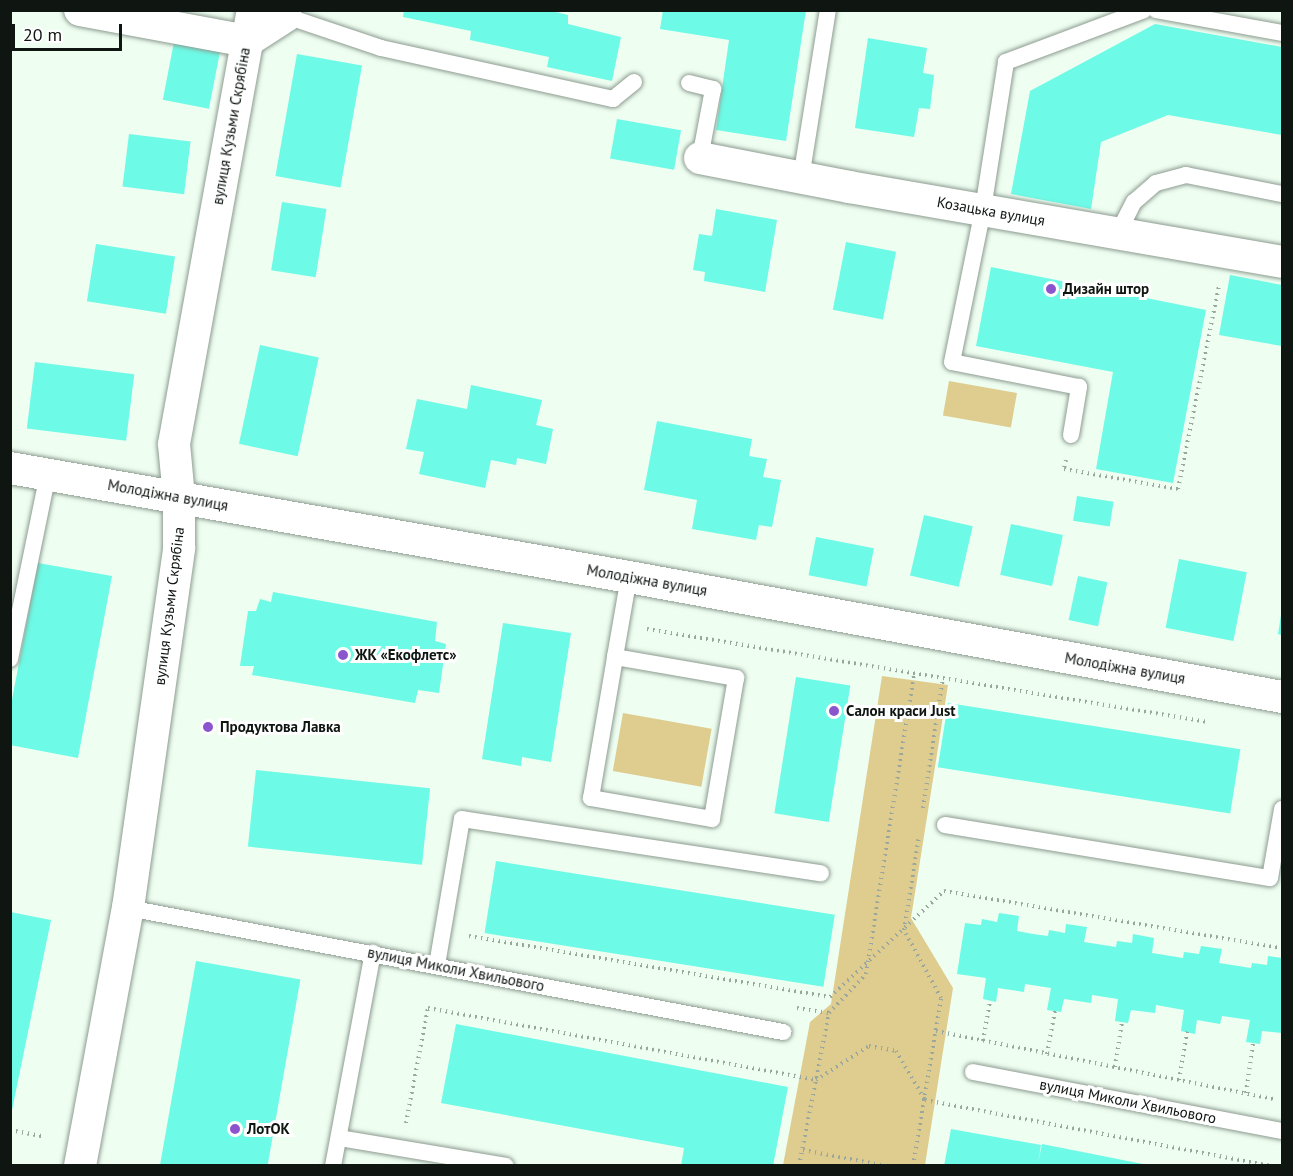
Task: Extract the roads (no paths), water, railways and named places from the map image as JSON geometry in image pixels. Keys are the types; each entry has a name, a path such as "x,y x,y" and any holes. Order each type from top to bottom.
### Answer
{"street":[{"path":"80,10 247,41 286,16"},
{"name":"вулиця Кузьми Скрябіна","path":"80,1166 128,908 179,548 179,497 174,444 253,10"},
{"name":"Козацька вулиця","path":"700,158 801,178 1282,262"},
{"name":"Молодіжна вулиця","path":"10,468 629,577 1282,697"}],"lane":[{"path":"801,178 828,10"},
{"path":"1071,435 1079,387 952,362 982,209 1006,62 1144,10"},
{"path":"1156,10 1282,33"},
{"path":"286,16 381,48 613,99 634,82"},
{"path":"689,83 713,89 700,158"},
{"path":"1118,233 1134,202 1156,183 1186,175 1282,194"},
{"path":"10,659 48,474"},
{"path":"615,657 736,678 712,819 591,798 615,657 629,577"},
{"path":"945,825 1270,878 1282,809"},
{"path":"437,965 462,819 821,873"},
{"name":"вулиця Миколи Хвильового","path":"128,908 783,1032"},
{"path":"333,1166 373,953"},
{"name":"вулиця Миколи Хвильового","path":"973,1072 1282,1131"},
{"path":"339,1138 506,1166"}],"place":[{"name":"Дизайн штор","path":"1051,289"},
{"name":"ЖК «Екофлетс»","path":"343,655"},
{"name":"Салон краси Just","path":"834,711"},
{"name":"Продуктова Лавка","path":"208,727"},
{"name":"ЛотОК","path":"235,1129"}]}
